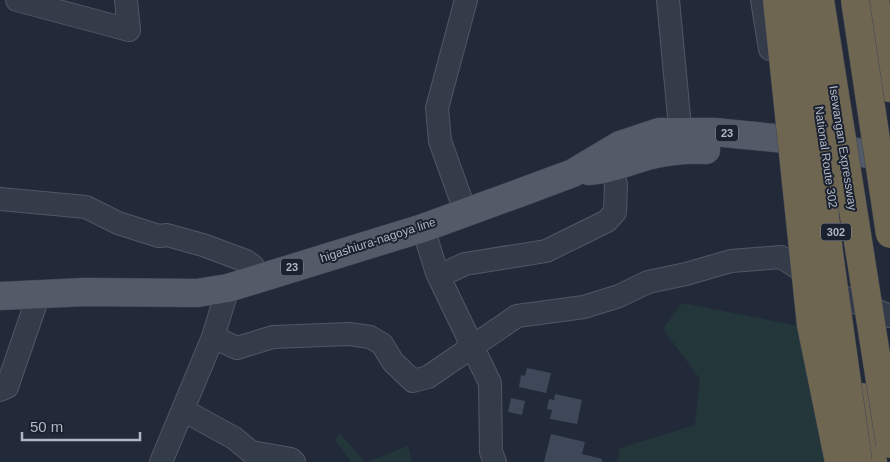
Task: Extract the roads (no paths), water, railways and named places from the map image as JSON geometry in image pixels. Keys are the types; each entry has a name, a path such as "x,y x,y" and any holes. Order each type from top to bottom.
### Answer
{"highway":[{"path":"777,0 811,325 839,462"},
{"path":"801,0 829,253 858,462"},
{"name":"National Route 302","path":"805,0 843,297 873,462"},
{"name":"Isewangan Expressway","path":"820,0 890,444"},
{"path":"855,0 890,234"},
{"path":"875,0 890,88"},
{"path":"886,0 890,24"}],"main road":[{"name":"higashiura-nagoya line","path":"0,296 197,293 228,288 422,228 573,173 620,144 659,132 681,141 766,153 826,157 890,158"},
{"name":"higashiura-nagoya line","path":"573,173 612,169 681,141 714,132 785,139 890,187"}],"street":[{"path":"17,0 128,30 126,0"},
{"path":"465,211 440,141 437,108 466,0"},
{"path":"668,0 681,141"},
{"path":"762,0 785,139"},
{"path":"439,276 465,264 546,251 607,221 615,212 616,185 612,169"},
{"path":"0,199 86,207 118,223 160,236 167,235 203,245 246,261 253,266 258,278"},
{"path":"422,228 439,276 490,383 491,452 495,462"},
{"path":"213,337 237,348 273,337 349,334 370,337 382,344 393,362 413,382 428,377 517,316 584,307 619,296 648,282 686,274 731,261 781,256 843,297 890,316"},
{"path":"161,462 213,337 228,288"},
{"path":"0,390 7,387 39,294"},
{"path":"183,410 234,438 251,452 291,459 294,462"}]}
